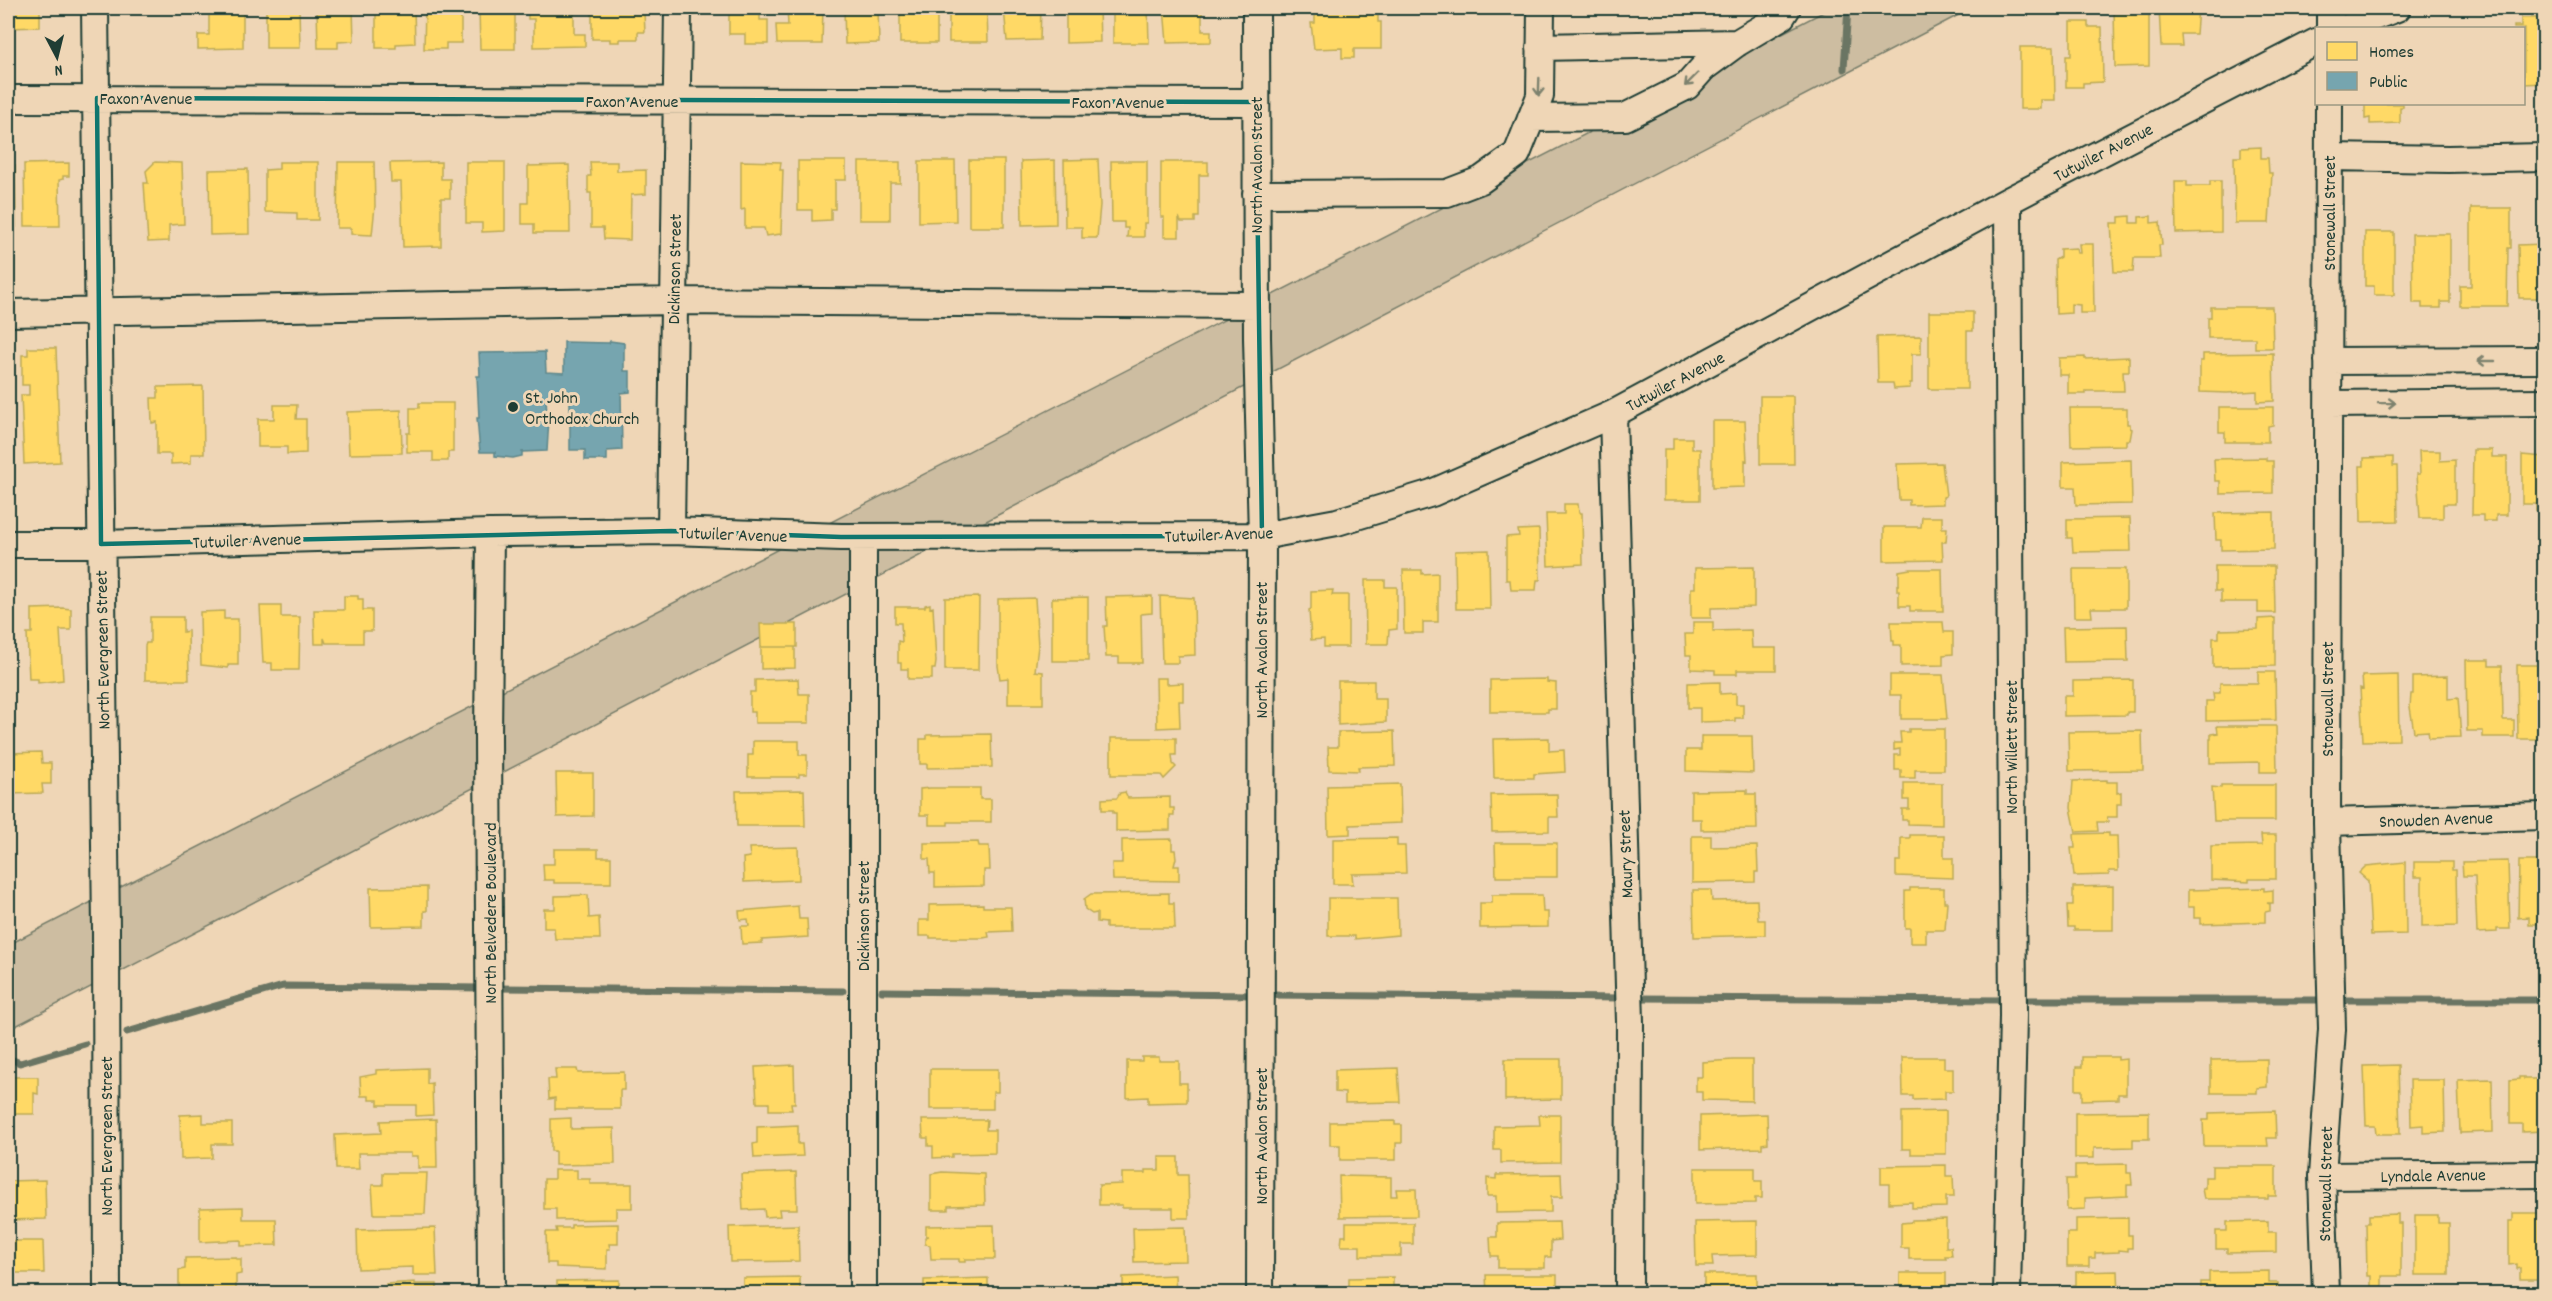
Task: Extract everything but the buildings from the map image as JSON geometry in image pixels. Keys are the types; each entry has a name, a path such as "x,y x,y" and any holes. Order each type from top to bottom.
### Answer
{"street":[{"name":"North Evergreen Street","path":"95,8 100,313 107,1293"},
{"name":"Dickinson Street","path":"671,531 678,8"},
{"name":"North Avalon Street","path":"1256,8 1257,305 1262,536 1260,1293"},
{"path":"1256,194 1447,193 1481,180 1517,154 1540,96 1541,8"},
{"path":"1531,118 1625,117 1687,86 1703,68 1737,43 1782,16 1787,8"},
{"path":"2330,8 2330,27"},
{"path":"2349,27 2397,8"},
{"path":"1540,47 1737,43"},
{"name":"Tutwiler Avenue","path":"8,544 101,544 490,533 671,531 863,538 1262,536 1337,522 1431,493 1613,414 2008,201 2315,43"},
{"name":"Faxon Avenue","path":"8,99 1256,102"},
{"name":"Stonewall Street","path":"2326,1293 2322,1176 2332,1029 2327,822 2330,105"},
{"path":"2329,157 2448,159 2544,157"},
{"name":"North Willett Street","path":"2007,1293 2013,1016 2008,201"},
{"path":"8,313 674,301 1257,305"},
{"path":"2328,361 2544,360"},
{"path":"2329,404 2544,402"},
{"name":"Maury Street","path":"1613,414 1630,1022 1629,1293"},
{"name":"North Belvedere Boulevard","path":"490,533 488,735 491,1293"},
{"name":"Dickinson Street","path":"863,538 863,1293"},
{"name":"Snowden Avenue","path":"2327,822 2544,816"},
{"name":"Lyndale Avenue","path":"2322,1176 2544,1174"}],"highlighted area":[{"path":"97,98 1256,102 1262,536 841,537 671,531 101,544"}],"shaded area":[{"path":"1831,8 1972,8 8,1030 8,945"}],"waterway":[{"path":"1844,69 1848,8"},
{"path":"127,1032 283,986 484,988"},
{"path":"495,988 843,991"},
{"path":"882,991 1255,995"},
{"path":"1266,995 1624,998"},
{"path":"1635,998 2008,1000"},
{"path":"2019,1000 2326,1000"},
{"path":"2337,1000 2544,1000"},
{"path":"8,1058 20,1063 85,1044"}],"place":[{"name":"St. John Orthodox Church","path":"513,407"}]}
